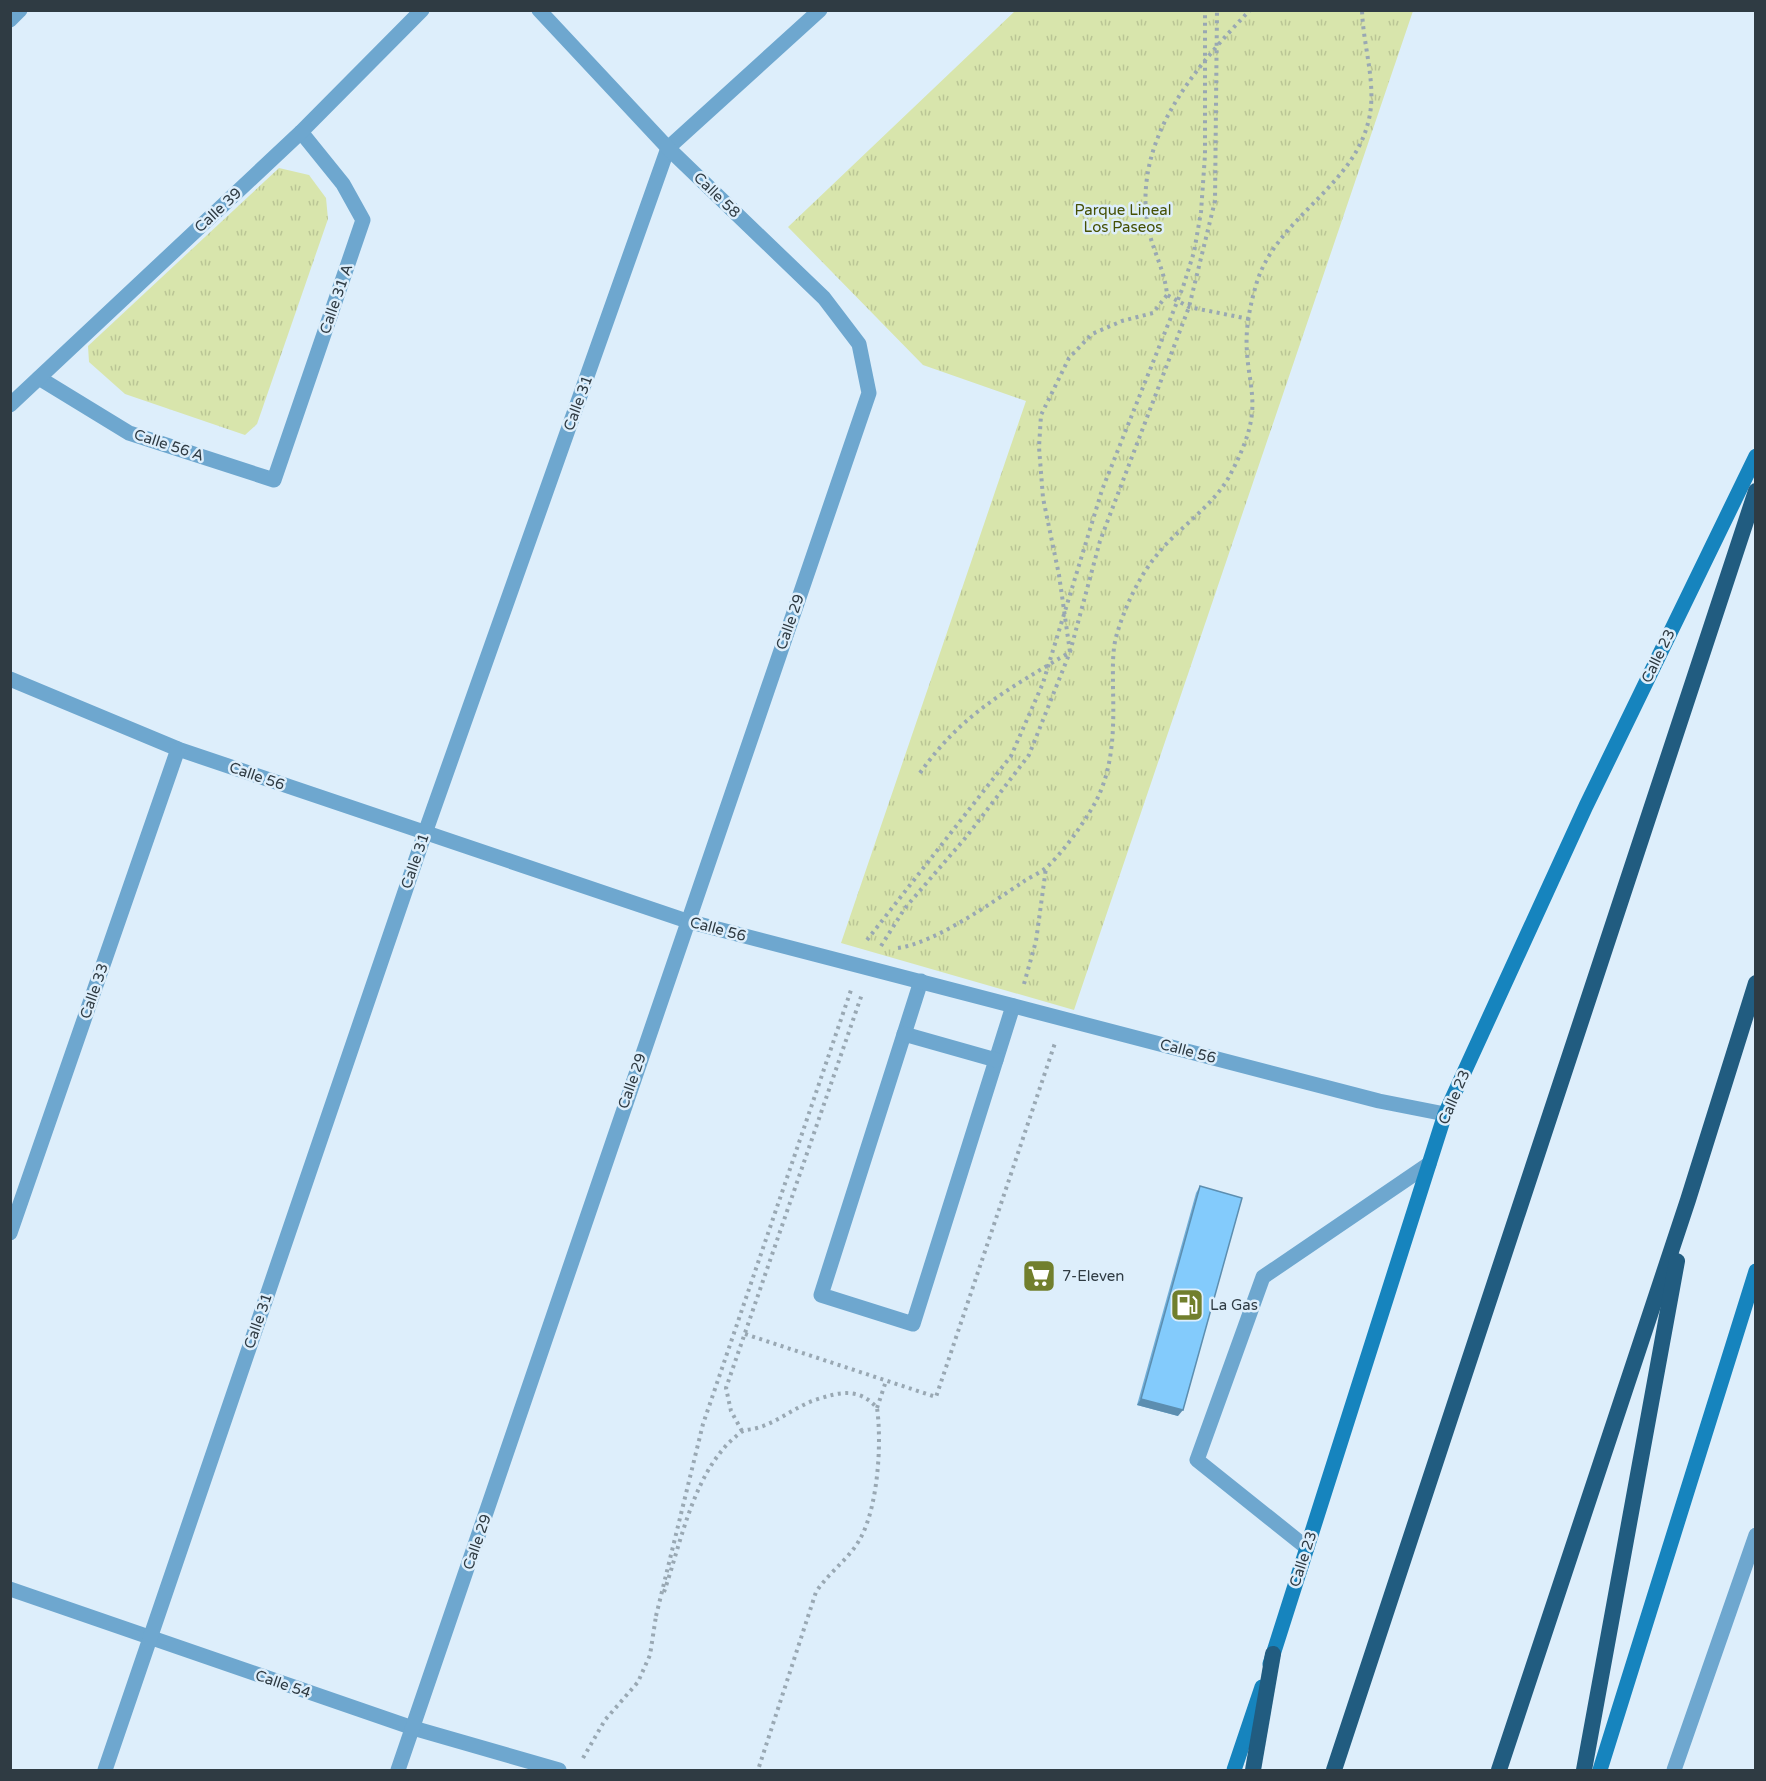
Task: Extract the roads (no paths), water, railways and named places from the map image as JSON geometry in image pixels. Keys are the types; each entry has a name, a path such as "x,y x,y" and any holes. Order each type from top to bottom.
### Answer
{"highway":[{"path":"1334,1770 1755,490"},
{"path":"1499,1770 1688,1200 1755,984"},
{"path":"1584,1770 1688,1200"},
{"path":"1253,1770 1273,1654"}],"main road":[{"name":"Calle 23","path":"1234,1770 1445,1114 1586,806 1755,456"},
{"path":"1600,1770 1755,1271"}],"street":[{"path":"10,20 20,10"},
{"name":"Calle 39","path":"10,405 301,132 422,10"},
{"name":"Calle 58","path":"539,10 668,148 824,298 859,344 869,393"},
{"name":"Calle 31","path":"105,1770 425,833 668,148 820,10"},
{"name":"Calle 31 A","path":"274,480 363,220 343,184 301,132"},
{"name":"Calle 56 A","path":"39,378 129,433 274,480"},
{"name":"Calle 29","path":"398,1770 869,393"},
{"name":"Calle 56","path":"10,679 178,749 687,921 1379,1101 1445,1114"},
{"name":"Calle 33","path":"10,1233 178,749"},
{"path":"921,981 821,1295 913,1324 1013,1006"},
{"path":"904,1034 996,1060"},
{"path":"1307,1548 1197,1460 1263,1277 1429,1164"},
{"path":"1674,1770 1755,1535"},
{"name":"Calle 54","path":"10,1589 413,1728 559,1770"}],"place":[{"name":"7-Eleven","path":"1039,1276"},
{"name":"La Gas","path":"1187,1305"}],"park label":[{"name":"Parque Lineal Los Paseos","path":"1123,218"}]}
